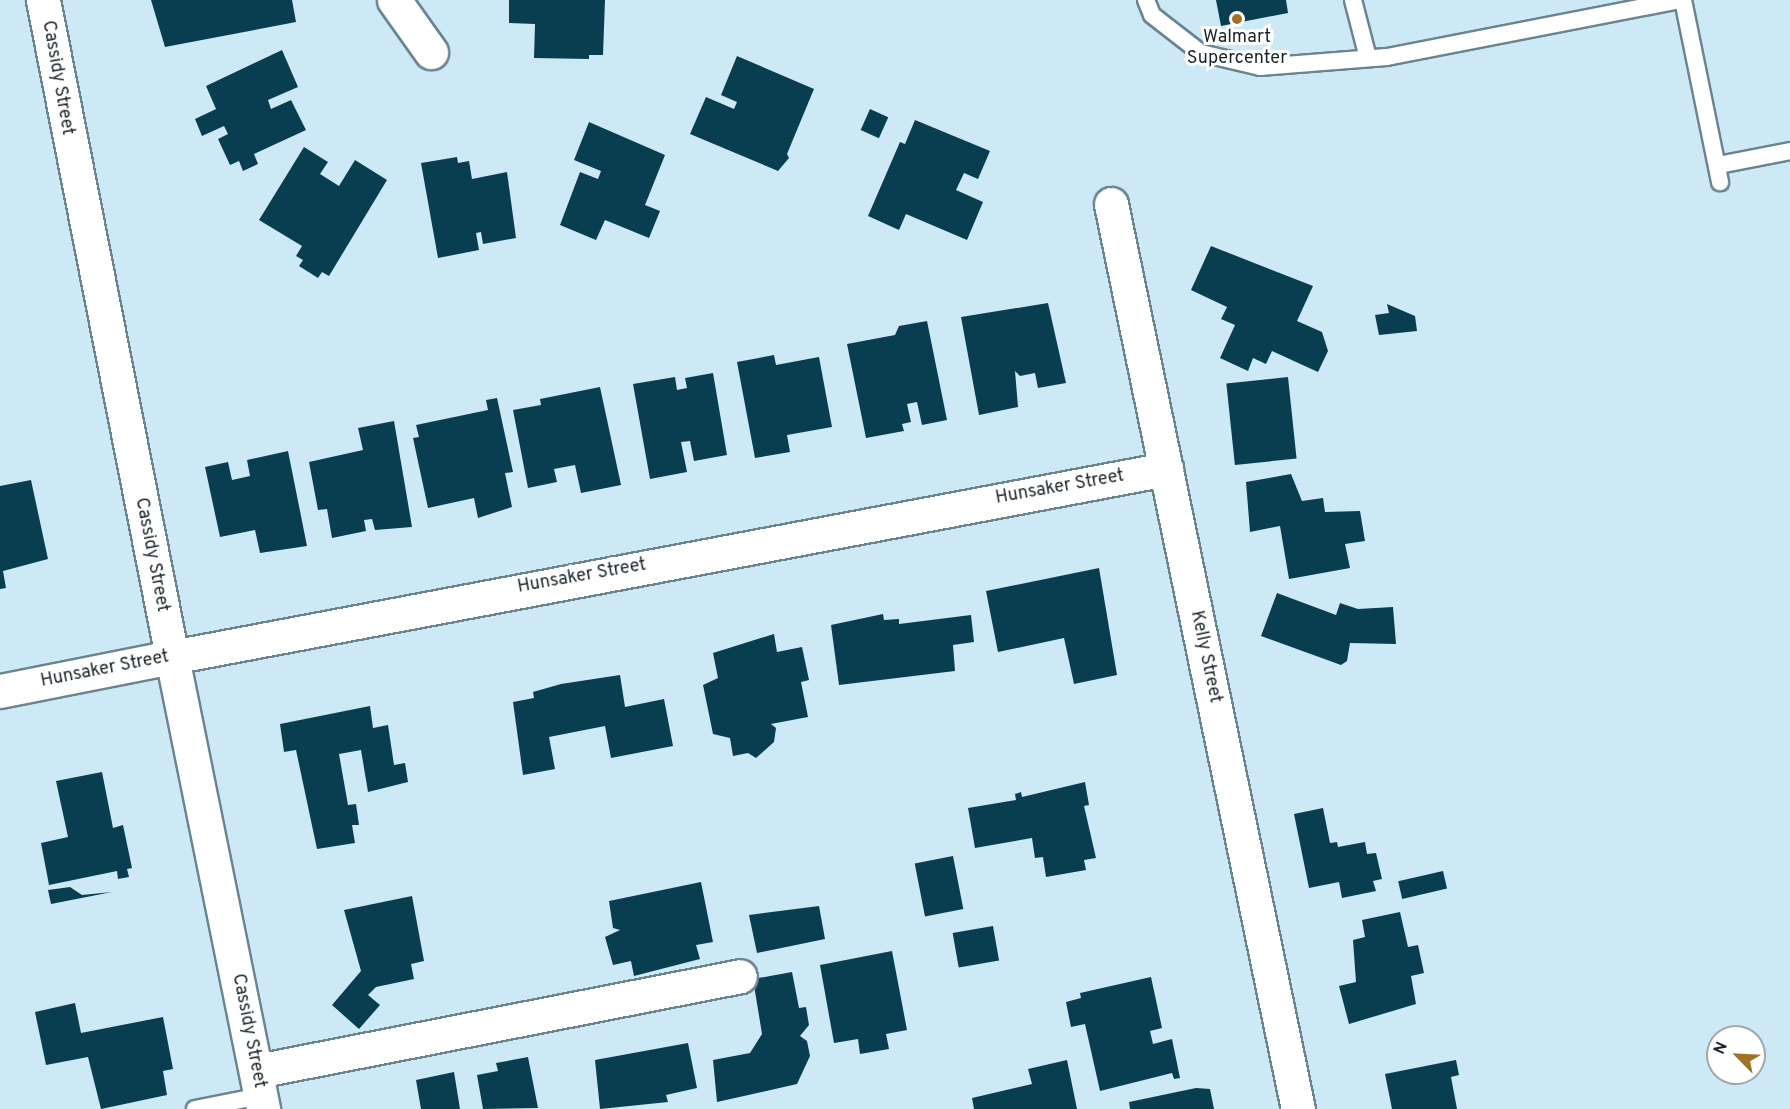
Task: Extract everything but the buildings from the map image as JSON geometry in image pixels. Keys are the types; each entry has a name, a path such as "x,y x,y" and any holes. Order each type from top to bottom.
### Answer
{"street":[{"name":"Cassidy Street","path":"43,0 260,1092"},
{"path":"394,0 431,52"},
{"name":"Kelly Street","path":"1111,204 1298,1109"},
{"name":"Hunsaker Street","path":"0,691 1166,469"},
{"path":"260,1092 740,976"}],"lane":[{"path":"1146,0 1152,15 1172,33 1201,53 1229,64 1260,67 1368,58 1682,0 1720,182"},
{"path":"1353,0 1368,58"},
{"path":"1718,165 1790,151"},
{"path":"195,1109 260,1092"}],"place":[{"name":"Walmart Supercenter","path":"1237,19"}]}
